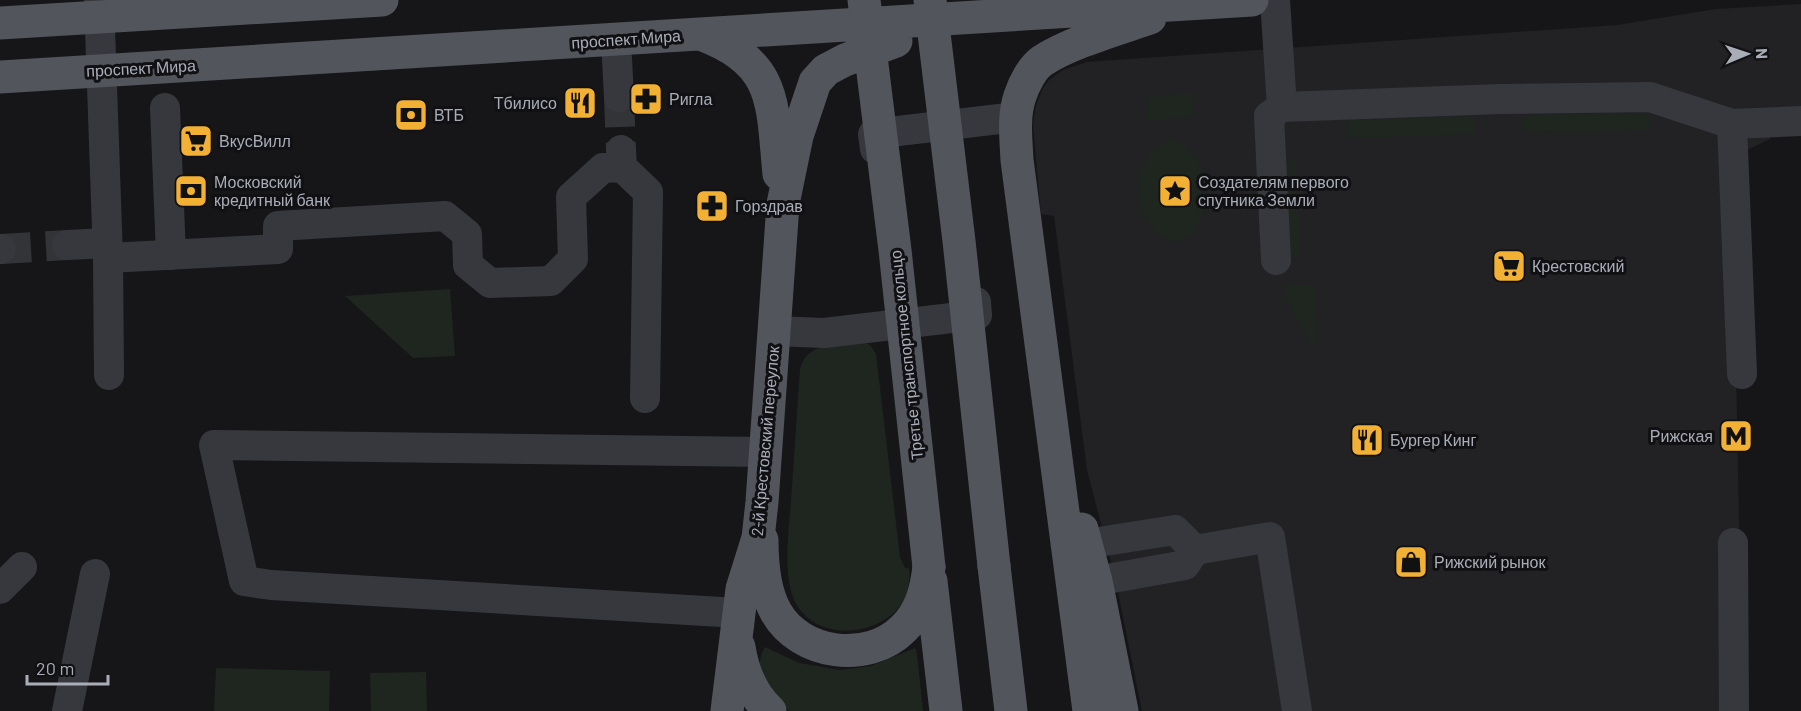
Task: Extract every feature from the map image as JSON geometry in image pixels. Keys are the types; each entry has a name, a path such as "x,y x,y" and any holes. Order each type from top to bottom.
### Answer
{"main road":[{"path":"0,23 99,9 382,0"},
{"name":"Третье транспортное кольцо","path":"864,0 895,250 946,711"},
{"path":"930,0 1011,711"},
{"name":"проспект Мира","path":"0,77 1252,0"},
{"path":"1089,711 1017,160 1016,117 1019,97 1026,81 1040,62 1109,32 1191,4"},
{"name":"2-й Крестовский переулок","path":"727,711 737,620 744,579 758,538 762,502 783,204 797,136 806,107 815,82 826,70 845,60 957,18"},
{"name":"2-й Крестовский переулок","path":"701,34 739,52 759,73 767,86 783,204"},
{"path":"1053,436 1096,581 1122,711"},
{"path":"762,502 764,574 769,595 776,612 788,628 804,640 825,648 847,651 867,649 888,641 903,630 921,604 929,567"},
{"path":"737,620 741,658 748,684 757,699 770,711"}],"street":[{"path":"1275,0 1282,107"},
{"path":"99,9 109,375"},
{"path":"616,40 619,97"},
{"path":"1276,260 1269,117 1282,107 1650,96 1732,124 1801,121"},
{"path":"165,108 171,255"},
{"path":"895,324 873,134 1016,117"},
{"path":"775,331 813,333 977,315 955,124"},
{"path":"1732,124 1742,374"},
{"path":"67,245 171,255 278,249 278,226 445,216 467,234 468,265 490,284 551,281 573,259 572,197 603,168 622,159 648,192 645,398"},
{"path":"737,620 244,582 214,445 765,452"},
{"path":"1086,544 1175,530 1195,550"},
{"path":"1096,581 1185,565 1195,550 1270,537 1297,711"},
{"path":"1733,543 1734,711"},
{"path":"0,589 22,567"},
{"path":"67,711 95,574"}],"shaded area":[{"path":"1801,4 1801,108 1770,109 1770,139 1732,157 1739,523 1739,711 1142,711 1115,577 1087,470 1054,216 1041,214 1033,124 1036,105 1049,80 1063,70 1087,62 1617,25 1716,9"},
{"path":"1187,93 1193,96 1193,117 1149,119 1147,115 1148,97"},
{"path":"1649,113 1649,130 1524,132 1523,115"},
{"path":"1474,116 1474,134 1347,138 1346,120"},
{"path":"1171,139 1191,152 1203,171 1206,192 1203,213 1194,230 1182,240 1167,239 1150,224 1139,199 1138,185 1143,166 1153,152","holes":["1181,176 1182,203 1166,204 1164,177"]},
{"path":"1296,159 1300,257 1284,258 1280,160"},
{"path":"1315,285 1318,344 1311,344 1284,294 1284,286"},
{"path":"450,289 455,356 413,358 345,296"},
{"path":"865,343 870,345 876,354 900,557 905,568 909,568 909,584 905,599 894,612 880,622 847,631 830,629 815,623 802,612 793,597 790,586 787,562 788,537 800,369 804,360 817,349 836,344"},
{"path":"765,647 799,663 840,670 871,666 915,648 923,711 790,711 764,683 759,671"},
{"path":"216,668 330,671 329,711 214,711"},
{"path":"426,672 427,711 371,711 370,673"}],"tunnel":[{"path":"619,97 621,150"},
{"path":"1,249 67,245"}],"place":[{"name":"Ригла","path":"646,99"},
{"name":"Тбилисо","path":"580,103"},
{"name":"ВТБ","path":"411,115"},
{"name":"ВкусВилл","path":"196,141"},
{"name":"Московский кредитный банк","path":"191,191"},
{"name":"Создателям первого спутника Земли","path":"1175,191"},
{"name":"Горздрав","path":"712,206"},
{"name":"Крестовский","path":"1509,266"},
{"name":"Рижская","path":"1736,436"},
{"name":"Бургер Кинг","path":"1367,440"},
{"name":"Рижский рынок","path":"1411,562"}]}
